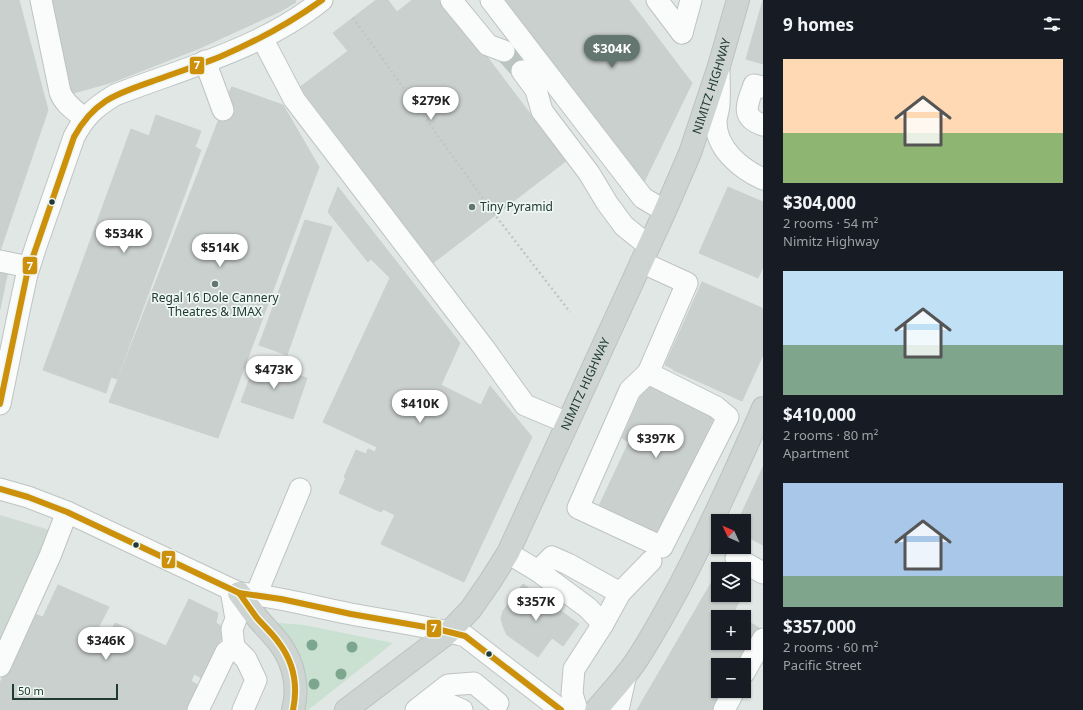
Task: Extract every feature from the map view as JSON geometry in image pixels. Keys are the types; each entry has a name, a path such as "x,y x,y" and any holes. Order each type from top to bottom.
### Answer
{"main road":[{"name":"NIMITZ HIGHWAY","path":"346,710 449,632 471,609 508,553 665,211 690,153 719,66 738,0"},
{"path":"596,710 638,659 659,624 715,517 763,408"},
{"path":"242,593 259,620 274,636 286,654 295,683 293,710"}],"street":[{"path":"41,0 60,92 64,101 85,119"},
{"path":"0,404 20,305 30,267 69,149 74,137 85,119 96,108 115,95 246,46 296,19 322,0"},
{"path":"451,0 488,45 504,52"},
{"path":"491,0 643,198 665,211"},
{"path":"657,0 682,33 691,0"},
{"path":"262,38 294,99 484,348 525,405 568,423"},
{"path":"205,61 223,110"},
{"path":"719,66 719,104 716,122 717,133 722,145 738,164 755,176 763,179"},
{"path":"522,71 536,90 542,112 589,173 607,203 645,254 687,283 648,374 630,390 578,508 662,548 728,417"},
{"path":"763,87 754,85 747,108 751,120 755,123 763,125"},
{"path":"0,262 30,267"},
{"path":"648,374 716,407 728,417 752,432"},
{"path":"0,489 28,497 67,512 242,593 465,636 561,710"},
{"path":"243,710 256,680 246,659 234,647 232,629 242,593 300,489"},
{"path":"0,666 50,556 67,512"},
{"path":"508,553 538,571 588,608 603,624"},
{"path":"538,571 552,557 568,564 620,593"},
{"path":"736,558 763,573"},
{"path":"577,710 572,694 574,668 603,624 620,593 651,561"},
{"path":"751,660 763,639"},
{"path":"198,710 226,652 234,647"},
{"path":"618,710 626,674"},
{"path":"416,710 448,684 474,683 495,706 522,680"},
{"path":"724,710 730,698"},
{"path":"438,710 448,704 462,710"}],"path":[{"path":"353,18 495,215 570,312"}],"shaded area":[{"path":"0,515 56,532 0,653"}],"green space":[{"path":"267,622 304,625 393,643 308,710 298,710"}],"building":[{"path":"0,0 19,0 48,110 0,251"},
{"path":"48,0 156,0 164,36 57,54"},
{"path":"156,0 273,0 281,11 200,48 113,82 66,95 57,54 164,36"},
{"path":"273,0 295,0 296,2 281,11"},
{"path":"376,0 388,0 397,12 412,0 444,0 566,161 433,263 300,87 348,51 333,33"},
{"path":"505,0 629,0 692,83 644,182"},
{"path":"763,0 763,64 746,59"},
{"name":"Regal 16 Dole Cannery Theatres & IMAX","path":"232,87 283,105 319,167 218,438 109,402"},
{"path":"156,115 201,131 195,147 201,150 117,379 111,377 106,393 43,370 131,129 149,136"},
{"path":"338,187 460,343 441,385 481,405 490,386 532,437 464,582 381,544 395,515 383,509 381,512 339,493 346,478 344,477 356,450 366,454 368,449 375,452 377,447 323,422 390,278 371,259 368,262 328,212"},
{"path":"728,187 763,202 763,267 758,278 699,253"},
{"path":"305,220 332,227 287,355 259,345"},
{"path":"0,265 9,266 0,309"},
{"path":"702,282 762,308 763,355 742,401 665,365"},
{"path":"256,361 307,378 293,419 241,402"},
{"path":"649,385 715,415 659,536 598,508 629,442 622,438 643,391 646,392"},
{"path":"763,467 763,545 751,539 751,514 741,514"},
{"path":"711,583 711,602 739,602 735,610 711,610 711,650 749,650 744,658 711,658 711,698 721,698 714,710 637,710"},
{"path":"523,584 579,624 563,646 552,638 538,657 507,635 501,618 503,611"},
{"path":"58,585 109,607 92,640 105,644 115,623 166,646 189,599 218,613 216,623 226,629 202,678 194,674 191,681 199,686 189,710 0,710 0,683 32,613 43,617"},
{"path":"751,623 761,629 751,646"}],"tunnel":[{"path":"504,51 522,71"}],"transit line":[{"name":"7","path":"0,404 27,274 74,137 82,124 100,105 121,93 238,49 263,37 322,0"},
{"name":"7","path":"0,489 28,497 67,512 239,593 281,599 351,614 437,629 465,636 561,710"},
{"name":"7","path":"239,593 257,618 277,640 288,659 294,675 295,684 293,710"}],"place":[{"name":"Tiny Pyramid","path":"472,207"},
{"name":"Regal 16 Dole Cannery Theatres & IMAX","path":"215,284"}]}
